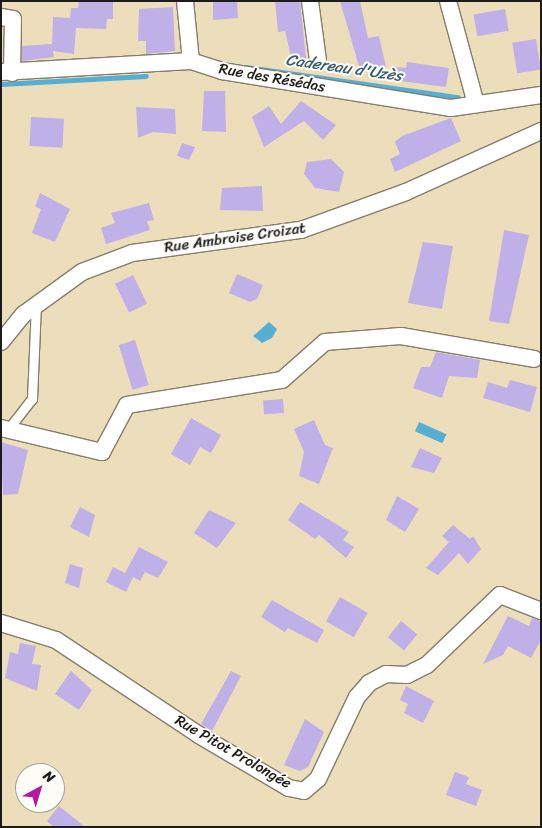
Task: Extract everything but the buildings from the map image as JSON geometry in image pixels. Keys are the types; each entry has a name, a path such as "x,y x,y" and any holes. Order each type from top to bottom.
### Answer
{"street":[{"path":"185,1 191,61"},
{"path":"310,1 318,60"},
{"path":"448,1 476,104"},
{"path":"1,17 13,19 7,73"},
{"name":"Rue des Résédas","path":"7,73 191,61 222,71 451,108 541,95"},
{"name":"Rue Ambroise Croizat","path":"1,342 36,305 82,272 132,253 301,230 406,192 541,131"},
{"path":"5,428 102,452 127,405 282,380 325,342 401,336 534,359"},
{"name":"Rue Pitot Prolongée","path":"1,624 56,640 200,735 289,788 304,791 318,779 357,697 369,683 386,674 407,676 427,665 500,596 541,611"}],"lane":[{"path":"5,428 32,399 36,305"}],"water":[{"path":"269,322 277,329 272,338 262,343 253,336"},
{"path":"419,422 446,434 442,443 415,431"}],"waterway":[{"name":"Cadereau d'Uzès","path":"246,67 458,97"},
{"name":"Cadereau d'Uzès","path":"1,84 146,76"}]}
